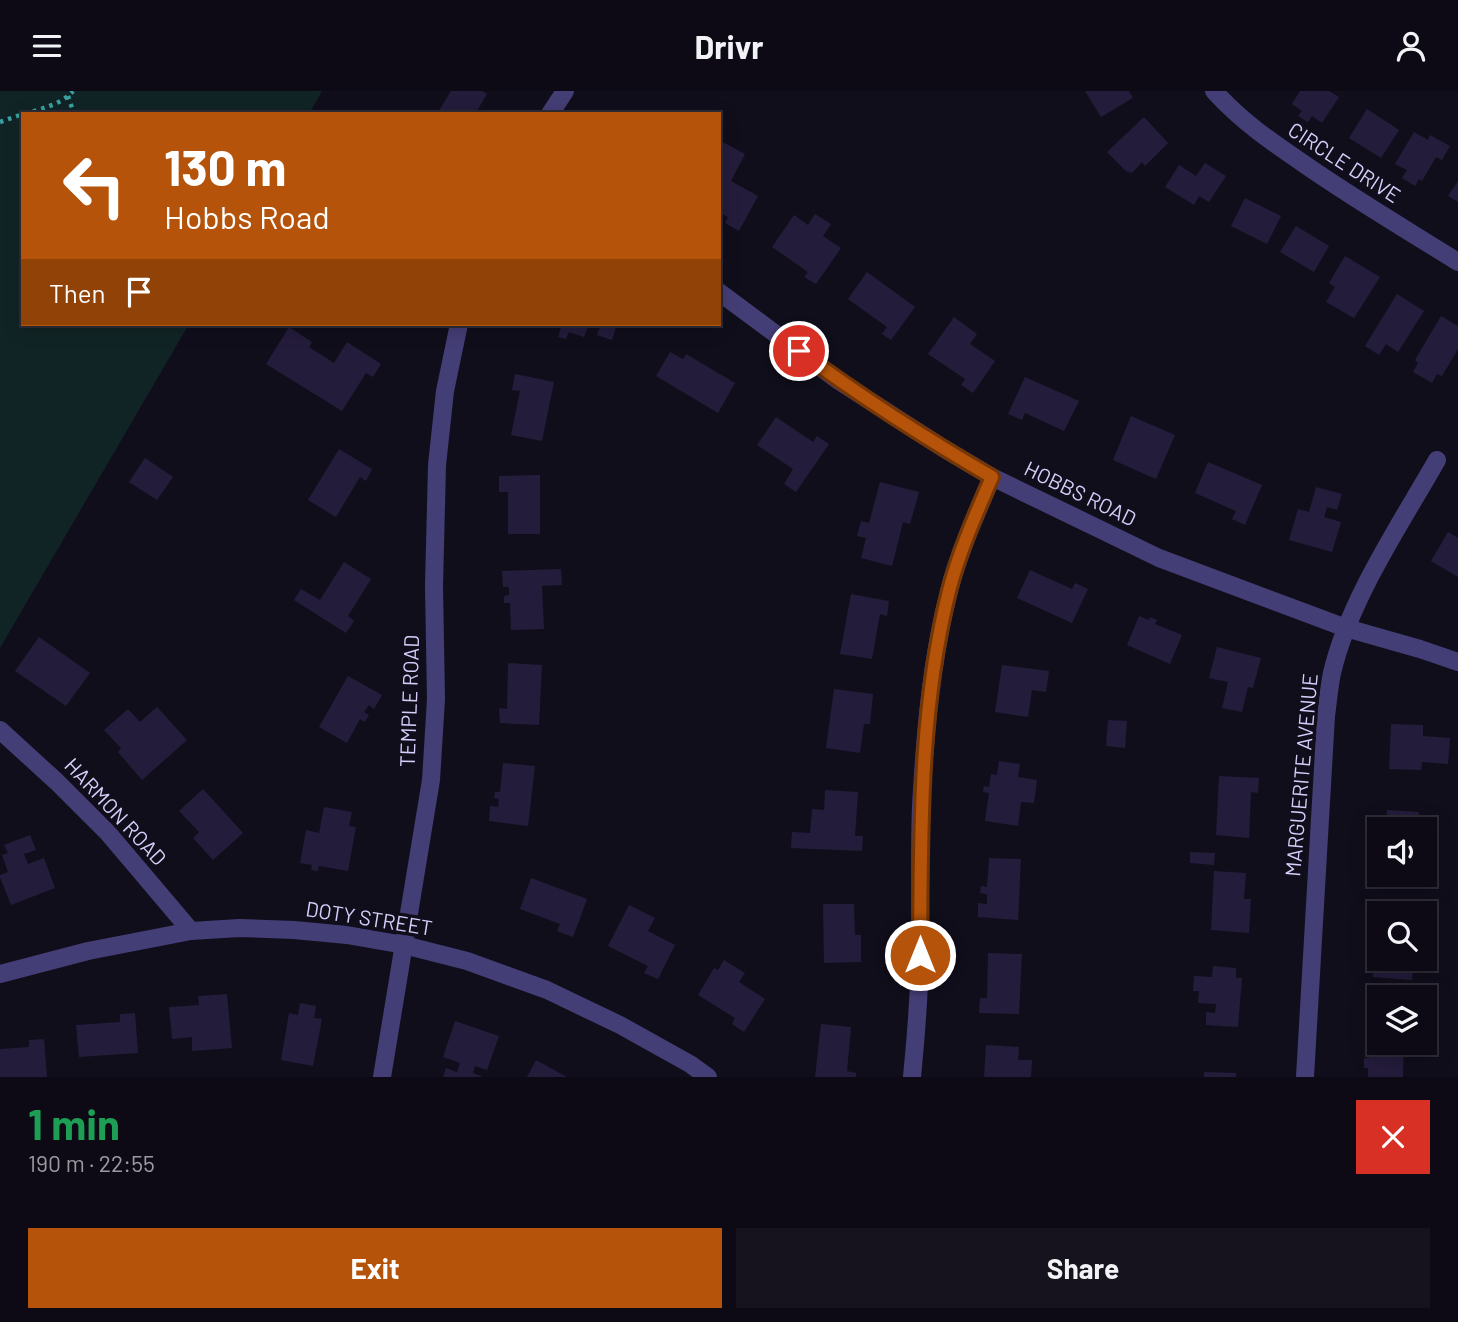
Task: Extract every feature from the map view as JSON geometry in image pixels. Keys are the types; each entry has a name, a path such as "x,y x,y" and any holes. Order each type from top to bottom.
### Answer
{"street":[{"path":"551,112 565,91"},
{"name":"CIRCLE DRIVE","path":"1214,91 1233,111 1270,141 1345,193 1458,262"},
{"name":"HOBBS ROAD","path":"721,293 839,381 913,430 992,477 1159,558 1346,628 1458,662"},
{"name":"TEMPLE ROAD","path":"382,1077 430,780 436,699 434,586 437,465 445,391 459,326"},
{"name":"MARGUERITE AVENUE","path":"1305,1077 1326,716 1332,674 1346,628 1365,585 1437,460"},
{"path":"912,1077 920,955 921,809 934,661 950,589 970,529 992,477"},
{"name":"HARMON ROAD","path":"0,730 108,833 191,931"},
{"name":"DOTY STREET","path":"0,974 88,951 191,931 239,928 347,935 404,945 467,961 547,990 620,1025 708,1077"}],"path":[{"path":"30,112 54,104 73,91"},
{"path":"68,96 73,112"},
{"path":"0,122 21,115"}],"green space":[{"path":"0,91 322,91 310,112 21,112 21,326 188,326 0,648"}],"building":[{"path":"451,91 482,91 487,94 476,112 438,112"},
{"path":"1085,91 1129,91 1133,98 1101,117"},
{"path":"1300,91 1329,91 1339,97 1322,123 1312,116 1308,122 1298,116 1302,111 1292,104"},
{"path":"1367,109 1399,130 1381,158 1349,138"},
{"path":"1144,117 1168,143 1145,166 1142,162 1132,173 1126,171 1107,152"},
{"path":"1414,132 1428,140 1430,135 1450,146 1442,160 1436,157 1422,181 1419,179 1415,186 1402,178 1407,170 1395,164"},
{"path":"721,141 745,154 731,181 758,196 739,231 725,223 728,217 721,213"},
{"path":"1205,163 1226,176 1209,202 1199,196 1194,205 1165,187 1179,165 1196,176"},
{"path":"1458,181 1458,202 1448,196"},
{"path":"1245,198 1281,216 1267,244 1231,226"},
{"path":"815,214 831,224 823,236 841,248 816,284 804,277 808,272 772,247 794,215 808,225"},
{"path":"1296,226 1329,246 1314,272 1280,252"},
{"path":"1345,256 1380,277 1354,318 1326,302 1335,287 1329,283"},
{"path":"867,272 915,307 891,340 882,334 887,327 848,299"},
{"path":"1397,294 1424,311 1398,352 1386,344 1379,355 1365,346"},
{"path":"1441,316 1458,326 1458,349 1442,376 1437,374 1432,383 1413,372 1418,363 1415,360"},
{"path":"954,317 977,334 970,344 995,361 973,393 961,385 965,379 928,354"},
{"path":"561,326 588,326 584,337 569,332 566,339 558,337"},
{"path":"597,326 616,326 612,340 597,335 600,327"},
{"path":"289,327 312,342 309,347 334,363 347,342 381,364 373,377 366,373 342,411 266,364"},
{"path":"670,352 683,359 686,354 735,383 718,413 656,376"},
{"path":"515,374 554,382 542,441 511,435 520,391 512,390"},
{"path":"1025,377 1079,401 1064,431 1025,413 1022,420 1008,414"},
{"path":"1131,416 1175,435 1156,479 1113,460"},
{"path":"776,417 813,442 817,436 829,444 796,492 784,484 793,469 757,445"},
{"path":"339,449 372,469 366,481 360,477 336,517 308,500"},
{"path":"145,458 173,477 157,500 129,482"},
{"path":"1208,462 1262,485 1245,525 1232,519 1236,511 1195,493"},
{"path":"540,475 540,534 508,534 508,492 499,492 499,476"},
{"path":"880,482 919,492 910,524 903,522 892,566 861,558 866,538 857,536 861,521 869,523"},
{"path":"1316,487 1342,494 1337,510 1327,507 1324,517 1341,522 1332,552 1289,540 1298,509 1309,512"},
{"path":"1448,532 1458,538 1458,577 1431,561"},
{"path":"344,562 371,579 348,616 354,621 346,633 294,600 301,589 320,600"},
{"path":"561,569 562,585 542,586 544,629 511,630 510,603 504,603 504,596 509,595 509,587 503,587 502,571"},
{"path":"1030,570 1072,589 1075,583 1088,589 1072,623 1017,598"},
{"path":"851,594 889,601 887,616 880,614 872,659 840,654"},
{"path":"1139,616 1157,620 1155,624 1182,635 1170,664 1127,645"},
{"path":"39,637 90,673 66,706 15,671"},
{"path":"1217,647 1261,658 1253,688 1248,687 1242,712 1222,708 1228,682 1209,678"},
{"path":"508,663 542,665 539,725 500,723 499,708 507,709"},
{"path":"1002,665 1049,671 1046,692 1032,690 1028,717 995,712"},
{"path":"348,676 382,695 374,709 369,705 364,712 369,715 365,722 360,719 347,743 319,727"},
{"path":"834,689 873,694 870,724 864,724 860,753 826,748"},
{"path":"157,707 187,740 142,780 118,752 121,748 104,730 128,709 140,722"},
{"path":"1108,720 1127,721 1125,748 1106,746"},
{"path":"1391,724 1423,725 1423,736 1450,738 1448,764 1422,762 1421,770 1389,769"},
{"path":"999,761 1020,764 1018,777 1037,780 1034,803 1021,802 1018,826 985,821 989,793 983,792 984,786 989,787 991,774 997,775"},
{"path":"503,763 535,766 528,826 489,821 490,806 498,807 499,799 494,798 495,792 500,792"},
{"path":"1219,776 1259,778 1258,793 1251,792 1249,838 1216,835"},
{"path":"203,789 243,833 213,860 193,838 199,832 179,811"},
{"path":"825,790 858,792 855,836 863,836 862,851 791,848 792,832 810,833 812,809 824,810"},
{"path":"324,807 352,812 349,826 356,827 348,871 319,866 318,871 311,870 312,865 300,863 306,830 319,833"},
{"path":"1387,810 1419,812 1419,817 1387,817"},
{"path":"30,835 36,850 24,854 28,864 44,858 55,888 11,905 0,877 8,872 2,855 8,853 4,845"},
{"path":"1190,852 1215,853 1214,865 1190,863"},
{"path":"989,858 1021,859 1018,920 978,917 978,903 987,904 987,894 980,893 981,886 987,887"},
{"path":"1214,871 1246,873 1244,899 1251,899 1249,933 1211,930"},
{"path":"531,878 587,899 573,937 557,931 560,924 520,909"},
{"path":"823,904 854,904 855,935 861,935 861,962 824,963"},
{"path":"629,905 655,918 648,931 675,945 658,979 644,973 648,966 608,946"},
{"path":"988,953 1022,954 1019,1014 979,1013 980,998 987,998"},
{"path":"724,960 745,973 739,982 765,999 744,1032 732,1024 735,1018 698,995 714,968 718,970"},
{"path":"1213,966 1236,968 1236,978 1242,978 1238,1027 1206,1025 1206,1012 1215,1013 1216,1004 1198,1003 1199,991 1193,991 1194,976 1212,977"},
{"path":"1373,971 1413,971 1412,980 1373,977"},
{"path":"227,994 232,1048 192,1051 192,1037 172,1039 169,1007 199,1005 198,996"},
{"path":"300,1003 316,1006 314,1018 322,1019 313,1066 281,1060 289,1013 298,1015"},
{"path":"135,1013 138,1053 79,1057 76,1025 120,1022 120,1014"},
{"path":"455,1021 499,1036 487,1070 475,1066 473,1073 483,1077 443,1077 446,1068 457,1072 460,1063 443,1057"},
{"path":"821,1024 851,1027 847,1071 856,1073 856,1077 815,1077"},
{"path":"44,1039 47,1077 0,1077 0,1049 29,1047 29,1040"},
{"path":"986,1045 1019,1047 1018,1060 1032,1060 1031,1077 984,1077"},
{"path":"1369,1055 1404,1055 1403,1077 1368,1077 1364,1058 1369,1058"},
{"path":"536,1060 567,1077 527,1077"},
{"path":"1204,1072 1236,1073 1236,1077 1204,1077"}],"route":[{"path":"799,351 893,417 992,477 970,529 950,589 934,661 921,809 920,955"}]}
